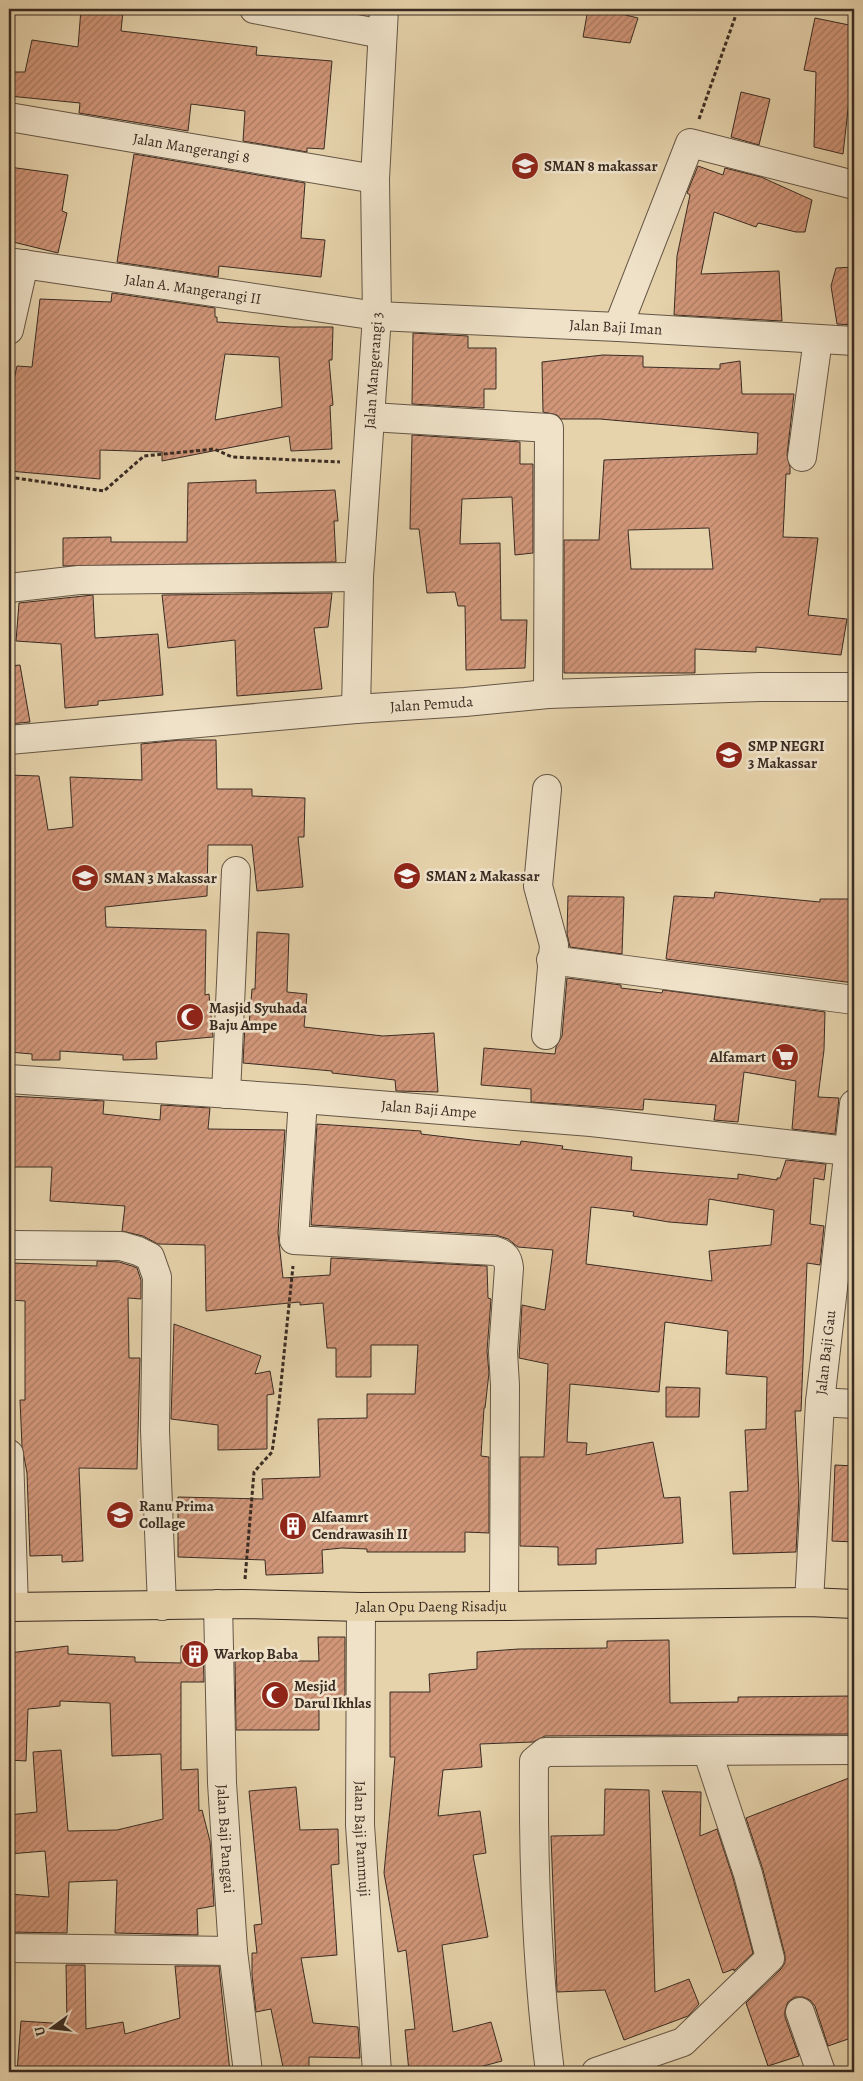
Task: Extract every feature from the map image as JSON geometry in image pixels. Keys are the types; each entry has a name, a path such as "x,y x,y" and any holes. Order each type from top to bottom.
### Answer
{"main road":[{"name":"Jalan Opu Daeng Risadju","path":"11,1607 230,1604 361,1607 809,1602 854,1604"}],"street":[{"path":"254,9 383,21"},
{"name":"Jalan Mangerangi 3","path":"356,709 359,577 377,316 375,178 383,21"},
{"name":"Jalan Mangerangi 8","path":"9,117 375,178"},
{"path":"618,327 690,143 854,185"},
{"path":"9,330 16,263"},
{"name":"Jalan A. Mangerangi II","path":"16,263 377,316"},
{"name":"Jalan Baji Iman","path":"377,316 618,327 854,341"},
{"path":"802,457 818,339"},
{"path":"371,417 549,428 548,694"},
{"path":"9,588 79,580 359,577"},
{"name":"Jalan Pemuda","path":"9,740 548,694 760,687 854,687"},
{"path":"546,1035 551,960 554,945 538,886 547,789"},
{"path":"226,1094 236,871"},
{"path":"551,960 854,1000"},
{"name":"Jalan Baji Ampe","path":"9,1079 303,1099 591,1122 848,1151"},
{"path":"303,1099 294,1240 495,1251 503,1253 508,1260 503,1352 504,1606"},
{"name":"Jalan Baji Gau","path":"809,1602 820,1402 854,1104"},
{"path":"12,1245 121,1246 150,1257 157,1277 155,1430 162,1606"},
{"path":"820,1402 854,1404"},
{"path":"9,1454 11,1607"},
{"name":"Jalan Baji Panggai","path":"230,1604 222,1783 234,1951 248,2072"},
{"name":"Jalan Baji Pammuji","path":"361,1607 360,1825 377,2072"},
{"path":"550,2072 541,2003 534,1818 534,1761 544,1752 708,1753 854,1750"},
{"path":"596,2072 683,2042 770,1958 748,1874 708,1753"},
{"path":"9,1948 234,1951"},
{"path":"800,2012 821,2072"}],"path":[{"path":"690,143 738,9"},
{"path":"9,476 104,490 144,456 214,449 232,457 366,463"},
{"path":"230,1604 254,1472 272,1452 279,1403 294,1240"}],"building":[{"path":"81,9 123,11 121,31 257,47 256,55 332,61 324,149 307,148 307,152 243,141 245,111 191,104 188,131 79,113 80,103 9,96 9,72 25,72 32,40 78,47"},
{"path":"588,9 601,9 638,18 630,43 583,37"},
{"path":"815,18 854,26 854,84 851,83 843,154 814,147 816,72 804,70"},
{"path":"741,92 770,99 759,145 731,137"},
{"path":"134,154 305,183 301,238 325,240 321,277 219,266 218,277 117,262"},
{"path":"698,166 723,175 725,168 761,177 812,200 805,232 796,232 758,223 756,227 714,212 701,274 779,271 782,321 674,315 677,256 690,195 687,193"},
{"path":"9,167 68,175 62,211 67,213 58,253 9,241"},
{"path":"854,267 854,325 837,324 831,286 836,268"},
{"path":"112,293 215,308 217,322 291,327 333,327 332,360 329,360 333,405 330,406 332,449 291,451 289,436 162,461 162,452 100,450 100,479 9,471 9,402 17,366 32,367 40,299 111,302","holes":["225,354 279,357 282,407 215,420"]},
{"path":"413,333 468,336 468,348 496,348 496,389 484,389 484,408 412,404"},
{"path":"603,355 643,356 643,367 720,369 720,364 740,361 742,394 794,394 787,455 790,474 786,474 783,537 818,538 808,615 847,619 841,655 756,647 756,652 695,649 695,673 564,673 564,540 599,540 604,460 757,454 758,433 600,419 561,419 557,415 543,412 542,362","holes":["709,528 713,569 631,569 628,530"]},
{"path":"412,435 520,442 520,464 533,464 533,553 515,555 512,497 462,499 460,544 500,543 501,620 527,620 525,668 466,670 465,606 458,606 455,592 427,593 419,529 410,529"},
{"path":"256,480 256,493 335,490 338,521 334,521 336,562 63,566 63,538 111,537 111,542 187,542 188,483"},
{"path":"332,593 328,627 314,628 322,689 237,696 235,640 168,648 162,595"},
{"path":"93,595 95,638 158,634 163,695 98,701 98,705 65,708 61,644 16,641 19,603"},
{"path":"20,665 30,722 9,724 9,666"},
{"path":"180,740 216,740 217,789 252,789 252,796 305,798 304,837 298,837 303,887 257,891 252,845 208,845 207,896 105,907 106,927 206,930 205,995 209,994 213,1037 156,1042 157,1059 123,1060 123,1055 60,1051 60,1060 32,1060 32,1054 9,1052 9,775 39,776 48,830 73,827 70,777 142,780 141,744"},
{"path":"715,892 820,902 820,899 854,899 854,983 666,959 674,896 714,898"},
{"path":"568,896 624,897 622,954 570,947 567,934"},
{"path":"257,932 289,934 287,992 307,994 304,1027 383,1036 434,1033 438,1092 396,1091 395,1080 332,1073 332,1071 243,1063 245,1024 249,1025 252,989 255,989"},
{"path":"567,978 621,985 621,988 662,993 663,990 825,1012 824,1050 818,1097 839,1098 835,1134 792,1129 796,1081 744,1072 738,1122 714,1120 716,1105 644,1099 643,1110 531,1102 531,1089 481,1085 484,1048 555,1054 556,1047 562,1036"},
{"path":"9,1096 104,1101 103,1114 160,1120 161,1105 210,1108 208,1129 285,1130 278,1233 283,1278 330,1275 331,1258 487,1266 488,1298 491,1299 487,1351 489,1373 484,1408 481,1456 489,1457 489,1533 465,1532 465,1552 367,1552 367,1549 342,1548 322,1550 323,1573 266,1575 265,1560 178,1557 178,1497 263,1499 262,1479 320,1477 318,1419 367,1418 367,1394 415,1394 418,1345 371,1345 371,1377 336,1377 336,1348 327,1348 323,1303 300,1305 300,1302 206,1311 205,1245 158,1244 143,1236 122,1231 125,1206 50,1201 52,1167 9,1167"},
{"path":"317,1124 421,1131 421,1134 520,1145 521,1141 563,1146 562,1149 632,1157 631,1170 738,1179 738,1174 777,1180 777,1178 780,1178 786,1160 826,1164 824,1180 814,1178 810,1224 824,1226 820,1265 807,1263 801,1411 795,1411 799,1495 796,1552 733,1554 730,1492 748,1491 745,1430 766,1429 767,1377 726,1374 728,1331 665,1322 659,1392 570,1384 567,1442 587,1443 586,1455 653,1442 664,1498 680,1497 683,1543 596,1549 596,1564 558,1565 558,1547 520,1546 520,1457 544,1457 548,1364 519,1358 522,1305 545,1310 553,1250 518,1247 508,1239 496,1235 311,1225","holes":["709,1199 774,1210 771,1245 709,1251 712,1281 586,1264 591,1207 634,1212 633,1216 669,1222 707,1225"]},
{"path":"97,1261 119,1262 137,1268 141,1280 141,1299 128,1298 129,1358 140,1358 137,1469 79,1468 83,1561 62,1562 62,1555 30,1556 27,1473 22,1446 20,1400 25,1400 25,1301 11,1300 13,1263 97,1266"},
{"path":"174,1324 261,1356 255,1374 270,1371 274,1394 267,1395 267,1449 218,1450 218,1425 171,1419"},
{"path":"666,1387 700,1388 699,1417 666,1417"},
{"path":"835,1465 854,1466 854,1542 832,1541"},
{"name":"Mesjid Darul Ikhlas","path":"318,1637 345,1637 345,1709 319,1709 319,1730 236,1730 235,1661 319,1661"},
{"path":"669,1640 670,1703 738,1702 738,1697 854,1696 854,1734 545,1736 533,1742 480,1744 482,1767 443,1770 438,1816 480,1811 486,1853 473,1855 488,1937 442,1945 453,2032 491,2022 502,2061 461,2072 409,2072 405,2030 415,2029 406,1950 398,1952 384,1873 395,1757 390,1757 390,1692 430,1692 429,1674 477,1669 477,1652 519,1649 607,1648 607,1641"},
{"path":"203,1645 204,1682 181,1682 181,1770 198,1769 199,1811 202,1810 210,1841 214,1906 197,1909 198,1935 115,1933 117,1880 69,1882 67,1933 9,1932 9,1894 49,1897 45,1851 9,1854 9,1815 37,1812 33,1752 61,1750 68,1831 117,1830 163,1819 161,1754 112,1756 110,1703 60,1701 60,1706 28,1709 26,1761 9,1760 9,1653 68,1646 68,1654 135,1657 135,1662 181,1663 181,1646"},
{"path":"854,1776 854,2037 828,2046 815,2006 810,2000 803,1997 795,1997 788,2002 785,2017 799,2056 768,2066 746,2003 781,1969 785,1963 785,1955 763,1870 746,1818"},
{"path":"296,1787 300,1830 338,1829 339,1864 331,1865 337,1955 301,1958 313,2023 358,2027 360,2058 309,2057 309,2072 284,2072 271,2009 256,2012 252,1975 252,1953 257,1953 254,1925 262,1924 249,1791"},
{"path":"605,1789 649,1790 655,1992 689,1979 699,2004 688,2016 624,2040 605,1990 557,1992 551,1836 604,1835"},
{"path":"662,1791 701,1792 700,1836 717,1829 733,1878 753,1953 734,1971 734,1969 723,1973"},
{"path":"66,1965 85,1965 86,2029 123,2022 125,2034 180,2018 175,1966 219,1966 230,2072 17,2072 21,2021 67,2024"}],"place":[{"name":"SMAN 8 makassar","path":"525,166"},
{"name":"SMP NEGRI 3 Makassar","path":"729,755"},
{"name":"SMAN 2 Makassar","path":"407,876"},
{"name":"SMAN 3 Makassar","path":"85,878"},
{"name":"Masjid Syuhada Baju Ampe","path":"190,1017"},
{"name":"Alfamart","path":"785,1057"},
{"name":"Ranu Prima Collage","path":"120,1515"},
{"name":"Alfaamrt Cendrawasih II","path":"293,1526"},
{"name":"Warkop Baba","path":"195,1654"},
{"name":"Mesjid Darul Ikhlas","path":"275,1695"}]}
